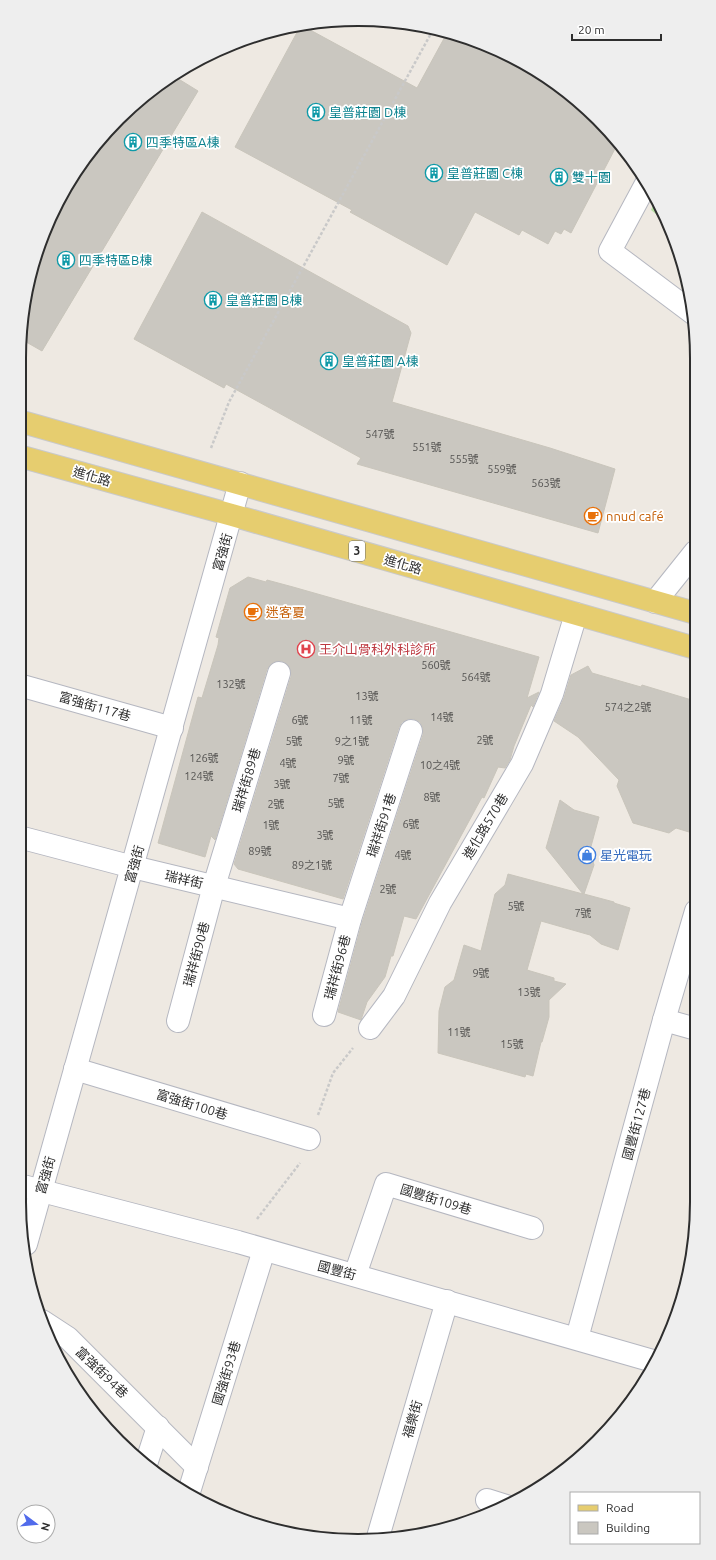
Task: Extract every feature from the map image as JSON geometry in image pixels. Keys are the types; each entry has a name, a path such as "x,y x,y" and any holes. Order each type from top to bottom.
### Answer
{"main road":[{"path":"26,423 690,612"},
{"name":"進化路","path":"26,458 232,515 690,647"}],"street":[{"path":"644,188 610,251 686,308"},
{"name":"富強街","path":"28,1236 240,483"},
{"path":"655,602 690,558"},
{"name":"進化路570巷","path":"370,1028 394,996 440,903 522,764 552,694 576,614"},
{"name":"瑞祥街89巷","path":"214,886 279,673"},
{"name":"富強街117巷","path":"26,687 172,728"},
{"name":"瑞祥街91巷","path":"350,919 411,731"},
{"name":"瑞祥街","path":"26,839 133,867 350,919"},
{"name":"瑞祥街90巷","path":"178,1021 214,886"},
{"name":"瑞祥街96巷","path":"324,1015 350,919"},
{"name":"國豐街127巷","path":"577,1338 664,1020 690,931"},
{"path":"664,1020 690,1027"},
{"name":"富強街100巷","path":"75,1069 309,1139"},
{"name":"國豐街109巷","path":"355,1275 386,1184 532,1228"},
{"name":"國豐街","path":"26,1187 238,1242 650,1360"},
{"name":"國強街93巷","path":"190,1489 264,1250"},
{"name":"福樂街","path":"379,1533 447,1301"},
{"name":"富強街94巷","path":"50,1326 68,1338 197,1467"},
{"path":"148,1459 158,1427"}],"path":[{"path":"201,472 229,402 431,34"}],"green space":[{"path":"653,205 658,216 651,210"}],"building":[{"path":"310,30 417,88 445,37 485,51 524,70 560,95 593,123 615,148 571,233 564,229 561,234 555,231 548,244 522,230 519,235 475,212 447,265 350,212 352,210 235,147 298,31"},
{"path":"178,79 198,91 42,351 27,342 29,315 37,272 51,231 60,211 82,174 108,139 139,108"},
{"path":"202,212 408,326 411,333 392,402 550,448 615,469 598,533 357,464 361,458 226,384 224,388 134,339"},
{"path":"248,577 293,587 539,657 527,698 539,692 533,707 531,705 514,746 510,760 505,768 498,767 484,798 482,797 416,919 404,916 393,956 391,956 385,977 367,1002 361,1020 338,1012 362,923 423,735 423,728 420,722 414,719 408,719 402,722 399,727 343,899 238,869 234,864 291,677 291,671 288,665 282,661 277,661 271,664 267,669 215,840 211,836 205,857 158,843 198,697 202,698 218,645 219,638 216,637 230,588"},
{"path":"588,666 592,673 641,687 642,685 690,699 689,832 676,828 669,833 633,823 617,786 619,780 578,737 554,721 564,698 571,675"},
{"path":"560,800 574,810 599,817 590,850 594,865 584,894 630,908 618,950 601,944 590,935 541,921 527,970 554,978 554,981 566,984 549,1000 549,1017 533,1076 526,1074 525,1077 438,1053 439,1011 445,987 454,980 464,945 481,951 495,894 505,885 508,874 583,894 546,848"}],"place":[{"name":"皇普莊園 D棟","path":"316,112"},
{"name":"四季特區A棟","path":"133,142"},
{"name":"皇普莊園 C棟","path":"434,173"},
{"name":"雙十園","path":"559,177"},
{"name":"四季特區B棟","path":"66,260"},
{"name":"皇普莊園 B棟","path":"213,300"},
{"name":"皇普莊園 A棟","path":"329,361"},
{"name":"nnud café","path":"593,516"},
{"name":"迷客夏","path":"253,612"},
{"name":"王介山骨科外科診所","path":"306,649"},
{"name":"星光電玩","path":"587,855"}]}
